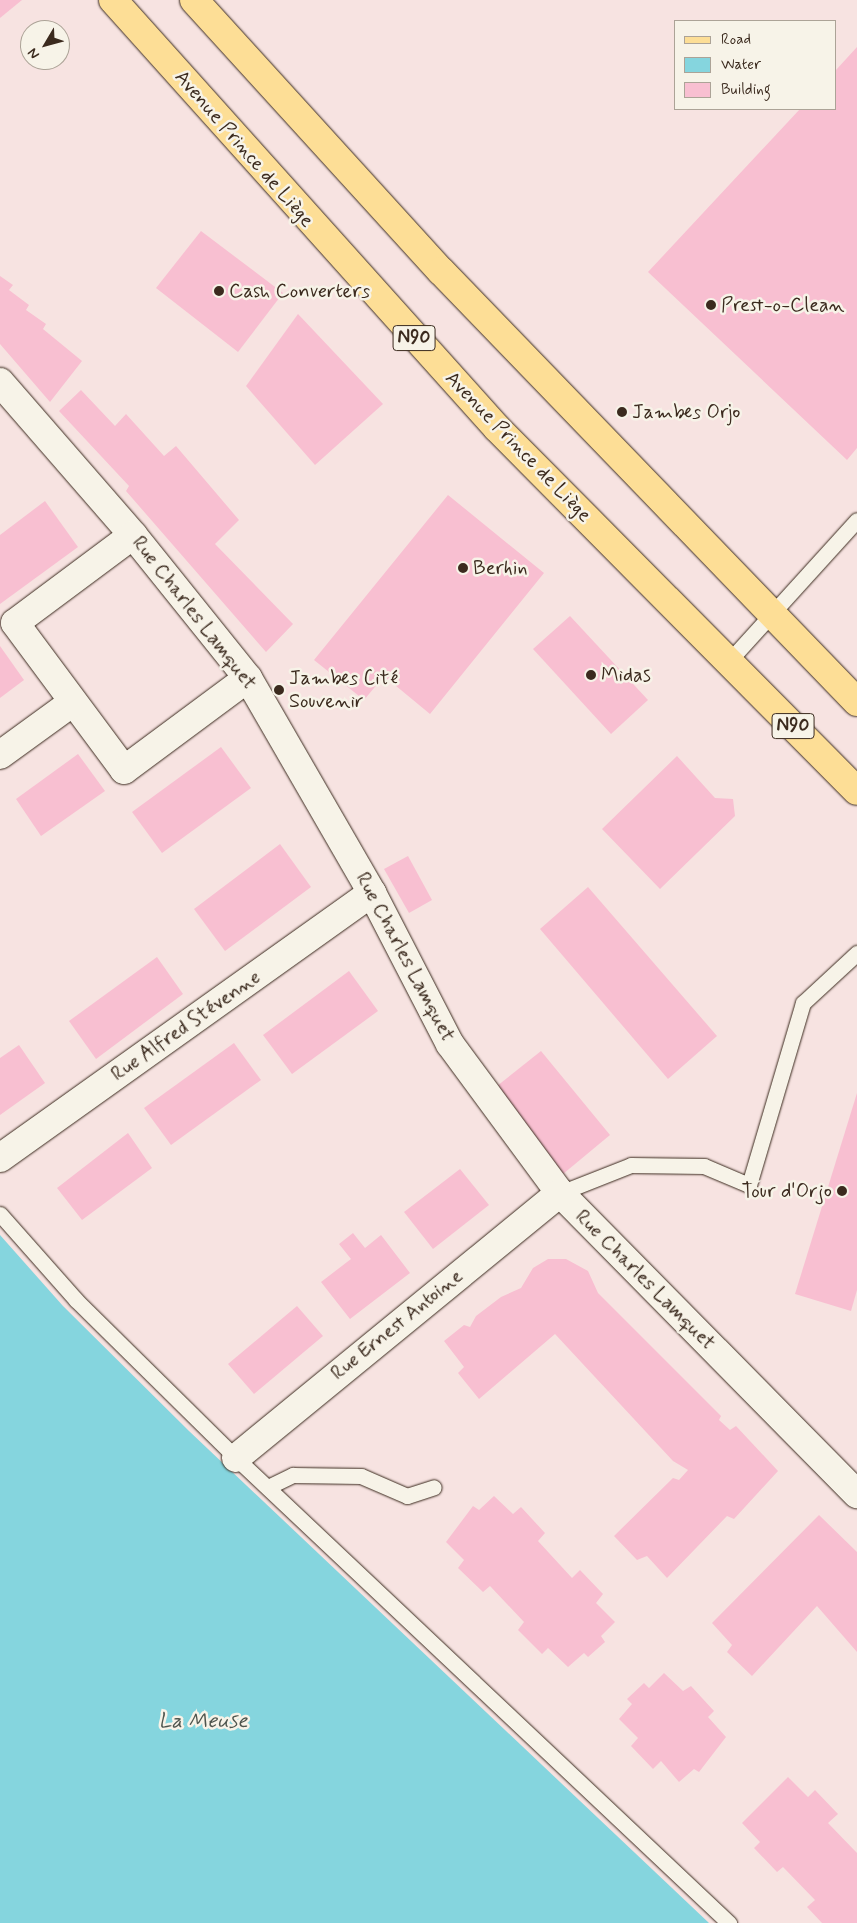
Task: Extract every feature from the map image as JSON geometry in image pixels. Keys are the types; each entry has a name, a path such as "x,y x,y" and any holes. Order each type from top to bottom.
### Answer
{"main road":[{"name":"Avenue Prince de Liège","path":"113,0 496,428 857,791"},
{"path":"194,0 441,271 772,617 857,702"}],"street":[{"name":"Rue Charles Lamquet","path":"0,382 133,534 248,678 372,893 450,1044 560,1193 857,1494"},
{"path":"133,534 15,623 124,770 248,678"},
{"path":"0,755 73,702"},
{"name":"Rue Alfred Stévenne","path":"0,1158 372,893"},
{"name":"Rue Ernest Antoine","path":"236,1458 560,1193"}],"lane":[{"path":"729,661 772,617 857,520"},
{"path":"560,1193 631,1164 704,1166 749,1185 803,1003 857,953"},
{"path":"0,1214 76,1300 236,1458 729,1923"},
{"path":"268,1487 293,1475 360,1476 407,1496 434,1487"}],"water":[{"name":"La Meuse","path":"0,1235 63,1306 189,1431 709,1923 0,1923"}],"building":[{"path":"0,0 22,0 0,18"},
{"path":"857,47 857,448 847,460 648,272 799,110 837,110 837,69"},
{"name":"Cash Converters","path":"201,231 283,293 238,352 156,288"},
{"path":"0,276 13,285 9,290 29,305 26,310 46,324 43,329 82,361 50,402 0,344"},
{"path":"298,314 383,404 315,465 246,386"},
{"path":"81,390 115,426 126,414 164,456 176,446 239,520 215,544 293,624 266,652 126,491 129,486 59,411"},
{"path":"448,495 544,573 430,714 384,676 364,700 314,660"},
{"path":"45,501 78,547 0,604 0,535"},
{"name":"Midas","path":"570,616 648,700 611,734 533,649"},
{"path":"0,646 24,680 0,698"},
{"path":"221,747 251,788 162,853 132,812"},
{"path":"78,754 105,791 41,836 16,799"},
{"path":"677,756 715,798 733,799 735,816 660,889 602,829"},
{"path":"280,844 311,887 225,951 194,909"},
{"path":"408,856 432,900 409,913 384,869"},
{"path":"588,887 717,1036 668,1079 540,929"},
{"path":"157,957 183,994 96,1059 69,1021"},
{"path":"349,971 378,1011 292,1074 263,1035"},
{"path":"234,1043 261,1080 171,1145 144,1108"},
{"path":"19,1045 45,1083 0,1115 0,1058"},
{"path":"541,1051 610,1135 563,1174 497,1086"},
{"name":"Tour d'Orjo","path":"857,1093 857,1290 851,1311 795,1294"},
{"path":"128,1133 152,1168 82,1220 57,1188"},
{"path":"460,1169 489,1205 433,1249 404,1212"},
{"path":"353,1233 365,1248 381,1235 410,1273 350,1319 321,1282 351,1259 339,1244"},
{"path":"548,1259 566,1259 588,1271 598,1293 721,1416 719,1420 730,1430 736,1426 778,1471 734,1519 727,1516 667,1578 647,1556 637,1560 614,1536 673,1478 679,1480 688,1470 673,1461 555,1334 479,1399 458,1373 464,1367 444,1341 464,1325 470,1327 476,1316 501,1297 521,1288 533,1268"},
{"path":"297,1306 323,1336 254,1394 228,1364"},
{"path":"494,1496 513,1514 521,1507 545,1533 538,1541 572,1578 580,1570 603,1594 596,1603 615,1622 601,1636 605,1642 588,1657 584,1653 568,1667 548,1648 542,1654 518,1630 524,1622 490,1586 483,1592 458,1568 464,1560 446,1542 473,1506 479,1510"},
{"path":"819,1515 857,1552 857,1652 817,1606 752,1676 727,1652 732,1645 712,1623"},
{"path":"664,1673 683,1691 691,1686 714,1711 708,1717 726,1737 699,1772 694,1769 679,1782 661,1761 653,1769 631,1746 638,1738 619,1719 632,1704 627,1699 644,1683 649,1688"},
{"path":"788,1777 808,1797 815,1790 838,1814 828,1823 857,1853 857,1923 822,1923 807,1907 815,1900 783,1867 777,1872 754,1848 760,1842 742,1823"}],"place":[{"name":"Cash Converters","path":"219,291"},
{"name":"Prest-o-Clean","path":"711,305"},
{"name":"Jambes Orjo","path":"622,412"},
{"name":"Berhin","path":"463,568"},
{"name":"Midas","path":"591,675"},
{"name":"Jambes Cité Souvenir","path":"279,690"},
{"name":"Tour d'Orjo","path":"842,1191"}]}
